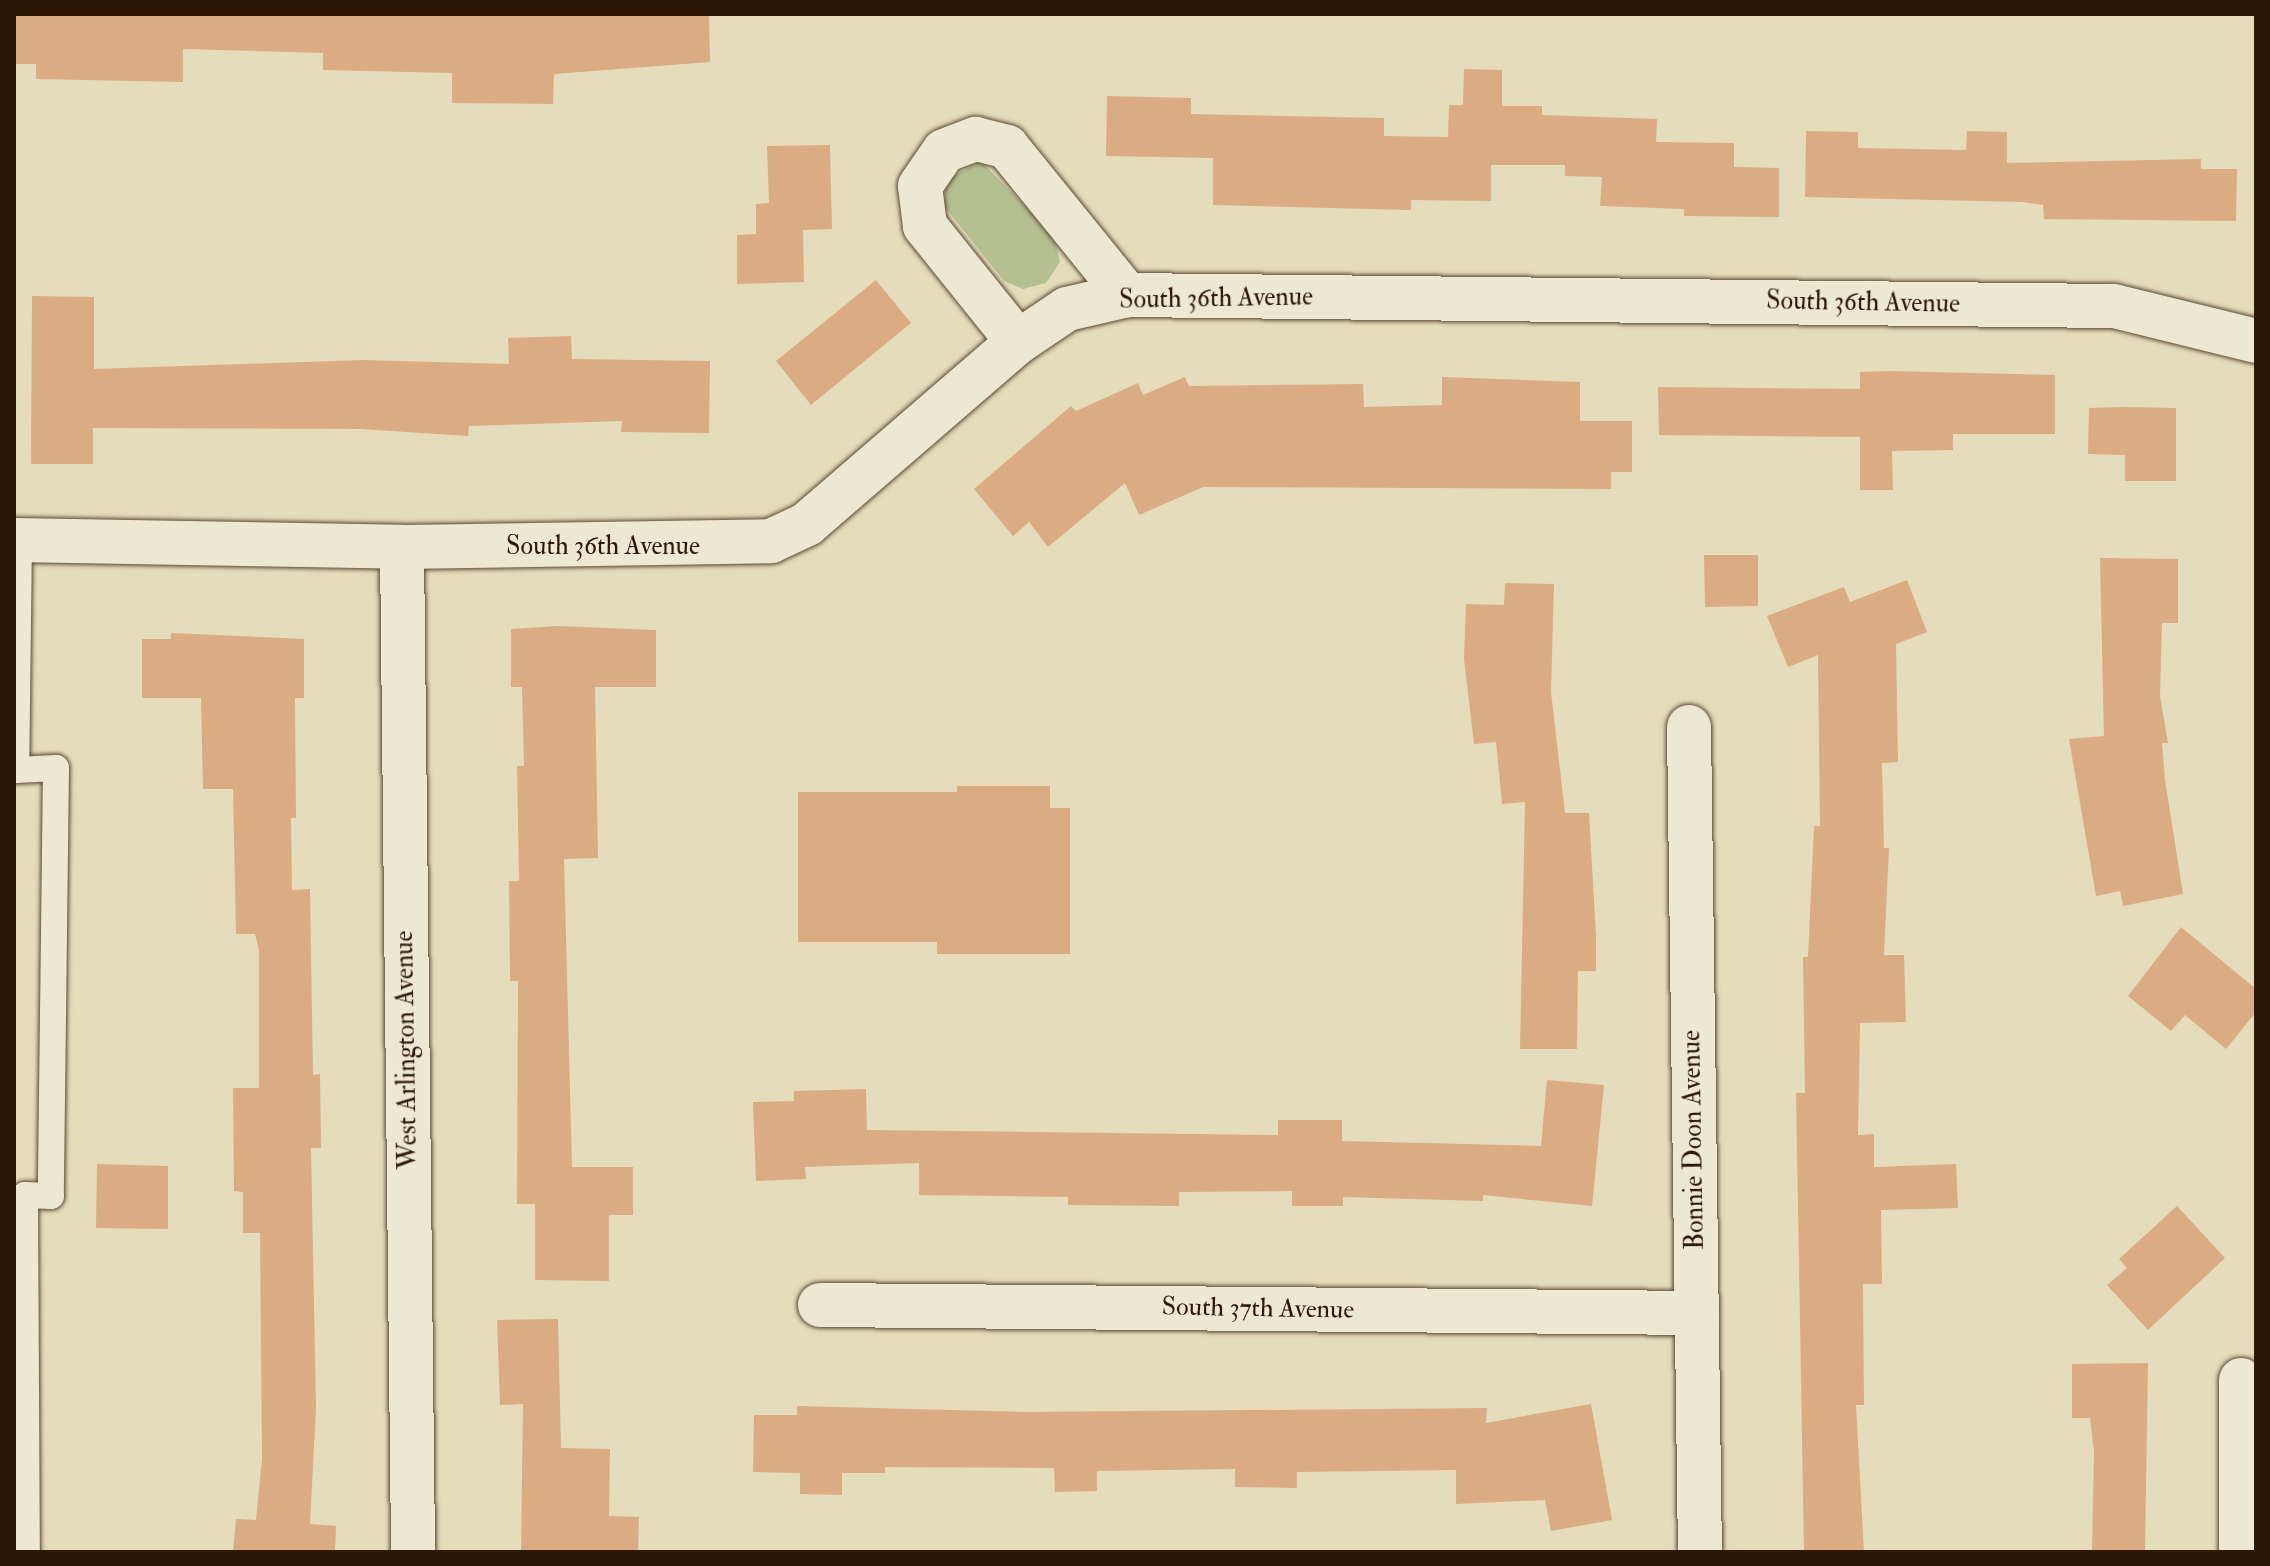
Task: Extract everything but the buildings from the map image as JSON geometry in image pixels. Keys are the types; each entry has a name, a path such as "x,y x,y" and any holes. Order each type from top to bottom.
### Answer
{"street":[{"path":"1018,342 925,226 920,186 944,151 976,139 1007,147 1127,295"},
{"name":"South 36th Avenue","path":"16,540 402,547 771,541 807,524 1018,342 1067,309 1127,295 2114,306 2256,341"},
{"name":"West Arlington Avenue","path":"402,547 413,1552"},
{"name":"Bonnie Doon Avenue","path":"1689,727 1700,1552"},
{"name":"South 37th Avenue","path":"820,1305 1696,1313"},
{"path":"2241,1380 2241,1552"}],"lane":[{"path":"16,540 16,770 56,768 51,1196 25,1195 27,1552"}],"green space":[{"path":"981,161 1054,236 1060,262 1046,283 1023,289 1004,281 944,206 946,180"}]}
